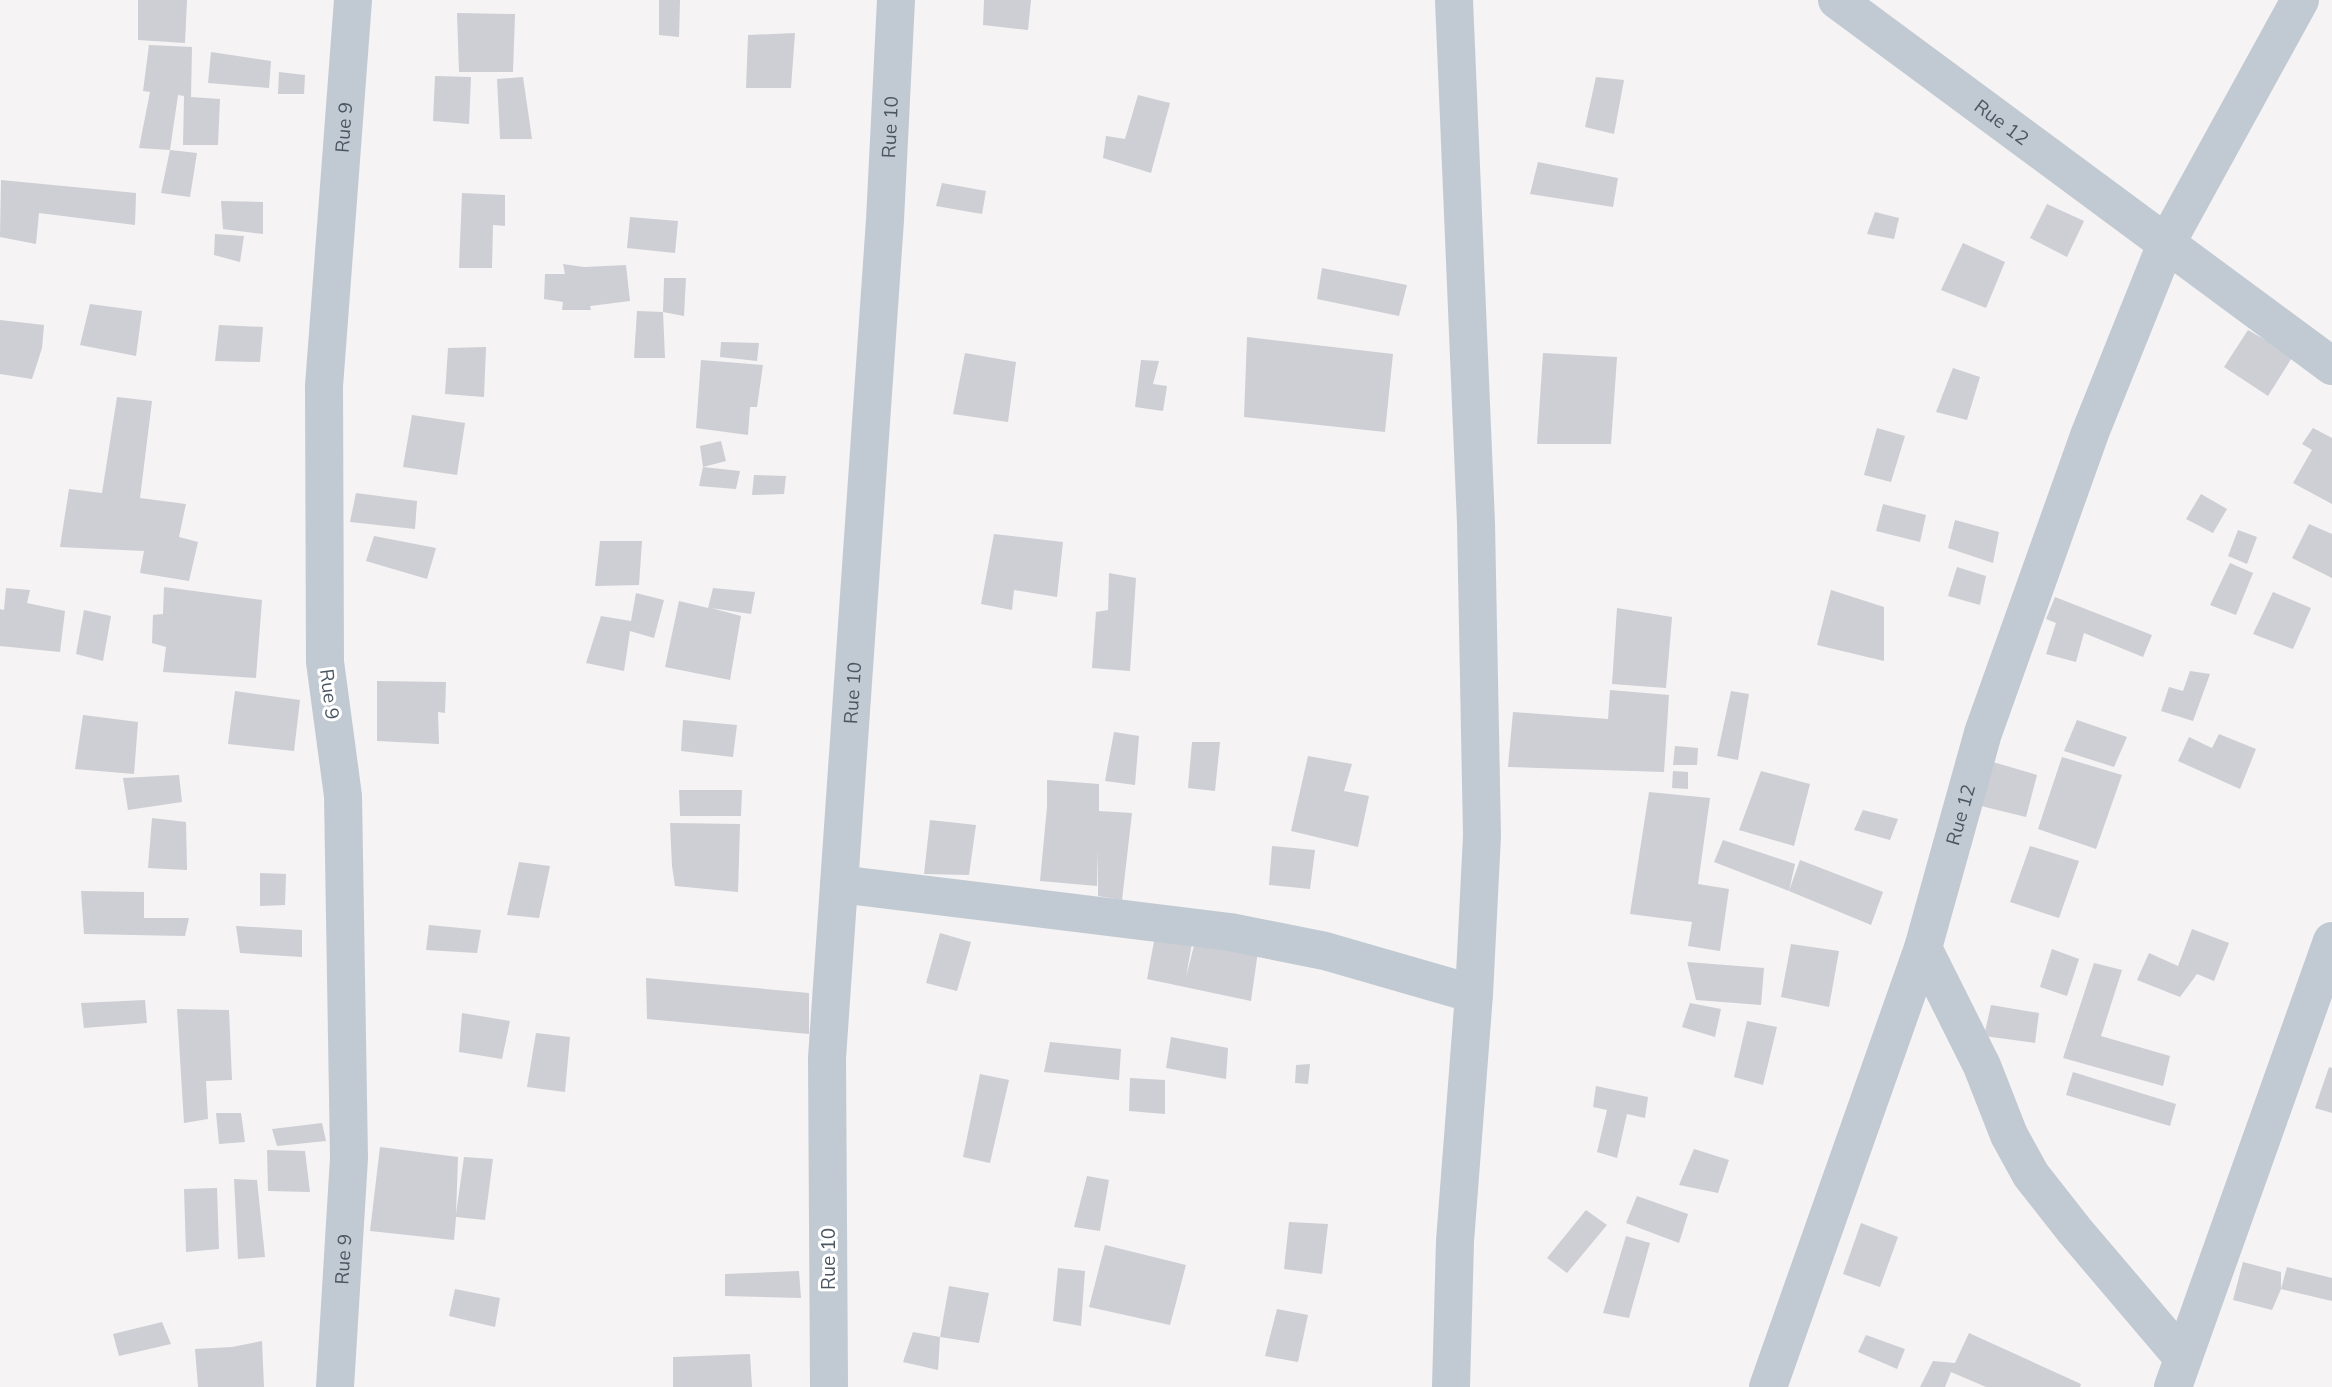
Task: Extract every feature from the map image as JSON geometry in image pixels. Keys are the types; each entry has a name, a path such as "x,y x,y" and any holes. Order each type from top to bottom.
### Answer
{"street":[{"name":"Rue 9","path":"335,1387 349,1158 343,796 325,662 324,386 353,0"},
{"name":"Rue 10","path":"829,1387 827,1058 885,220 896,0"},
{"path":"1451,1387 1455,1241 1474,994 1482,836 1476,509 1454,0"},
{"name":"Rue 12","path":"1837,0 2332,366"},
{"path":"2166,244 2300,0"},
{"name":"Rue 12","path":"1769,1387 1923,948 1983,733 2090,433 2166,244"},
{"path":"839,884 1230,932 1325,951 1474,994"},
{"path":"2178,1373 2332,941"},
{"path":"1923,948 1982,1066 2009,1135 2031,1175 2178,1373"}],"building":[{"path":"138,0 187,0 185,43 138,40"},
{"path":"659,0 680,0 679,37 659,35"},
{"path":"984,0 1031,0 1028,30 983,25"},
{"path":"457,13 515,14 513,72 459,72"},
{"path":"795,33 791,88 746,88 748,35"},
{"path":"149,45 192,47 191,97 220,99 218,145 183,145 184,96 178,95 170,150 139,148 150,92 143,91"},
{"path":"211,52 271,61 269,88 208,83"},
{"path":"279,72 305,75 304,94 278,94"},
{"path":"435,76 471,77 469,124 433,121"},
{"path":"523,77 532,139 500,139 497,79"},
{"path":"1596,77 1624,80 1614,134 1585,127"},
{"path":"1138,95 1170,103 1151,173 1103,158 1106,136 1125,139"},
{"path":"170,150 197,153 190,197 161,193"},
{"path":"1538,162 1618,178 1613,207 1530,194"},
{"path":"1,180 136,193 135,225 39,213 36,244 0,237"},
{"path":"942,183 986,191 982,214 936,206"},
{"path":"462,193 505,195 505,226 493,225 492,268 459,268"},
{"path":"221,201 263,202 263,234 223,229"},
{"path":"2047,204 2084,221 2067,257 2030,238"},
{"path":"1875,212 1899,218 1894,239 1867,234"},
{"path":"630,217 678,221 675,253 627,248"},
{"path":"215,234 244,236 240,262 214,255"},
{"path":"1963,243 2005,262 1986,308 1941,290"},
{"path":"563,264 584,267 626,265 630,301 590,306 591,310 562,310 563,302 544,299 545,274 565,274"},
{"path":"1322,268 1407,285 1399,316 1317,299"},
{"path":"664,278 686,278 684,316 663,312"},
{"path":"90,304 142,311 136,356 80,345"},
{"path":"637,311 663,312 665,358 634,358"},
{"path":"0,320 44,325 42,348 32,379 0,374"},
{"path":"219,325 263,327 260,362 215,361"},
{"path":"2248,330 2293,356 2268,396 2224,367"},
{"path":"1247,337 1393,354 1385,432 1244,417"},
{"path":"721,342 759,343 757,361 720,357"},
{"path":"486,347 484,397 445,394 448,348"},
{"path":"965,353 1016,362 1008,422 953,414"},
{"path":"1543,353 1617,357 1611,444 1537,444"},
{"path":"701,360 763,365 757,407 750,407 748,435 696,428"},
{"path":"1141,360 1159,361 1153,384 1167,386 1163,411 1135,407"},
{"path":"1953,368 1980,377 1967,420 1936,412"},
{"path":"117,397 152,401 140,498 186,504 179,537 198,542 189,581 140,573 144,551 60,547 69,489 102,493"},
{"path":"412,415 465,423 457,475 403,467"},
{"path":"1877,428 1905,436 1891,482 1864,475"},
{"path":"2313,428 2332,438 2332,504 2293,483 2312,450 2302,444"},
{"path":"721,441 726,461 703,467 700,446"},
{"path":"703,467 740,471 736,489 699,486"},
{"path":"754,475 786,476 784,494 752,495"},
{"path":"356,493 417,501 415,529 350,522"},
{"path":"2201,494 2227,509 2213,533 2186,519"},
{"path":"1883,504 1926,515 1920,542 1876,531"},
{"path":"1955,520 1999,532 1993,563 1948,548"},
{"path":"2309,524 2332,534 2332,578 2292,558"},
{"path":"2238,530 2257,537 2247,564 2228,556"},
{"path":"994,534 1063,542 1057,597 1014,590 1012,610 981,604"},
{"path":"374,536 436,548 427,579 366,561"},
{"path":"600,541 642,541 639,585 595,586"},
{"path":"2230,563 2253,573 2236,615 2210,605"},
{"path":"1957,567 1986,576 1980,605 1948,596"},
{"path":"1109,573 1136,578 1130,671 1092,668 1096,612 1108,610"},
{"path":"164,587 262,600 256,678 163,672 166,647 152,643 153,615 163,614"},
{"path":"6,588 30,590 27,603 65,611 60,652 0,646 0,609 4,610"},
{"path":"713,588 755,592 751,614 711,608 741,616 730,680 665,667 679,601 708,608"},
{"path":"1831,590 1884,607 1884,661 1817,645"},
{"path":"2273,592 2311,608 2293,649 2253,634"},
{"path":"636,593 664,600 654,638 630,631 624,671 586,663 601,616 631,621"},
{"path":"2055,597 2152,635 2143,657 2084,633 2076,662 2046,654 2056,623 2046,619"},
{"path":"1617,608 1672,617 1666,688 1612,684"},
{"path":"84,610 111,616 103,661 76,654"},
{"path":"2190,671 2210,674 2193,721 2161,711 2169,687 2183,691"},
{"path":"377,681 446,682 445,713 438,712 439,744 377,741"},
{"path":"1610,690 1669,695 1664,772 1508,767 1513,712 1608,719"},
{"path":"235,691 300,700 294,751 228,744"},
{"path":"1731,691 1749,694 1738,760 1717,756"},
{"path":"83,715 138,722 134,774 75,769"},
{"path":"683,720 737,725 733,757 681,751"},
{"path":"2077,720 2127,737 2114,767 2064,751"},
{"path":"1114,732 1139,736 1135,785 1105,781"},
{"path":"2219,734 2256,749 2240,789 2178,761 2189,737 2212,748"},
{"path":"1192,742 1220,742 1215,791 1188,788"},
{"path":"1675,746 1698,748 1697,765 1673,765"},
{"path":"1308,756 1352,764 1344,791 1369,796 1358,847 1291,831"},
{"path":"2062,757 2122,775 2096,849 2038,829"},
{"path":"1993,762 2037,775 2026,817 1981,806"},
{"path":"1673,771 1688,772 1688,789 1672,788"},
{"path":"1761,771 1810,784 1794,846 1739,830"},
{"path":"179,775 182,802 128,810 123,778"},
{"path":"1047,780 1099,784 1099,811 1132,813 1122,900 1098,896 1098,849 1097,886 1040,881"},
{"path":"679,790 742,790 741,816 680,816"},
{"path":"1649,792 1710,798 1698,884 1729,889 1720,951 1688,946 1692,922 1630,914"},
{"path":"1863,810 1898,819 1890,840 1854,830"},
{"path":"152,818 186,822 187,870 148,868"},
{"path":"930,820 976,825 969,875 924,874"},
{"path":"670,823 740,824 738,892 675,886"},
{"path":"1723,840 1795,864 1789,891 1714,862"},
{"path":"1272,846 1315,850 1310,889 1269,885"},
{"path":"2030,846 2079,861 2059,918 2010,902"},
{"path":"1800,860 1883,892 1871,925 1789,891"},
{"path":"519,862 550,866 539,918 507,915"},
{"path":"260,873 286,874 285,905 260,906"},
{"path":"81,891 144,892 144,918 189,918 185,936 84,934"},
{"path":"429,925 481,930 477,953 426,950"},
{"path":"236,926 302,930 302,957 240,953"},
{"path":"2192,929 2229,943 2214,981 2197,974 2180,997 2137,980 2149,953 2178,966"},
{"path":"940,933 971,942 957,991 926,983"},
{"path":"1197,934 1259,944 1251,1001 1147,979 1155,936 1192,943 1186,977"},
{"path":"1791,944 1839,951 1829,1007 1781,997"},
{"path":"2052,949 2079,959 2067,996 2040,987"},
{"path":"1687,962 1764,968 1761,1005 1696,1000"},
{"path":"2094,963 2122,970 2101,1036 2170,1056 2163,1086 2063,1058"},
{"path":"646,978 809,993 809,1034 647,1019"},
{"path":"145,1000 147,1023 84,1028 81,1003"},
{"path":"1690,1003 1721,1009 1715,1037 1682,1027"},
{"path":"1991,1005 2039,1013 2035,1043 1984,1036"},
{"path":"177,1009 229,1010 232,1080 206,1081 208,1119 184,1123"},
{"path":"462,1013 510,1021 502,1059 459,1052"},
{"path":"1747,1021 1777,1027 1763,1085 1734,1077"},
{"path":"536,1033 570,1037 565,1092 527,1087"},
{"path":"1171,1037 1228,1048 1226,1079 1166,1068"},
{"path":"1050,1042 1121,1049 1119,1080 1044,1072"},
{"path":"1310,1064 1308,1084 1295,1083 1296,1065"},
{"path":"2329,1067 2332,1068 2332,1113 2315,1108"},
{"path":"2073,1072 2176,1104 2170,1126 2066,1095"},
{"path":"980,1074 1009,1080 990,1163 963,1157"},
{"path":"1130,1078 1165,1080 1165,1114 1129,1111"},
{"path":"1596,1086 1648,1097 1645,1118 1627,1114 1617,1158 1597,1152 1607,1110 1593,1107"},
{"path":"216,1113 241,1113 245,1142 219,1144"},
{"path":"322,1123 326,1141 277,1146 272,1129"},
{"path":"380,1147 458,1157 456,1214 464,1157 493,1159 485,1220 456,1217 454,1240 370,1231"},
{"path":"1694,1149 1729,1160 1718,1193 1679,1185"},
{"path":"267,1150 305,1151 310,1192 268,1191"},
{"path":"1087,1176 1109,1180 1100,1231 1074,1227"},
{"path":"234,1179 257,1180 265,1257 238,1259"},
{"path":"217,1188 219,1249 186,1252 184,1189"},
{"path":"1637,1196 1688,1214 1679,1243 1626,1223"},
{"path":"1586,1210 1607,1225 1567,1273 1547,1258"},
{"path":"1289,1222 1328,1224 1322,1274 1284,1269"},
{"path":"1861,1223 1898,1237 1880,1287 1843,1274"},
{"path":"1626,1236 1650,1243 1629,1318 1603,1313"},
{"path":"1105,1245 1186,1265 1170,1325 1089,1307"},
{"path":"2243,1262 2281,1272 2281,1289 2272,1310 2233,1300"},
{"path":"2287,1267 2332,1278 2332,1301 2281,1289"},
{"path":"1058,1268 1085,1271 1081,1326 1053,1321"},
{"path":"799,1271 801,1298 725,1296 725,1274"},
{"path":"949,1286 989,1293 979,1343 940,1337"},
{"path":"455,1289 500,1298 495,1327 449,1316"},
{"path":"1277,1309 1308,1315 1298,1362 1265,1356"},
{"path":"162,1322 171,1344 119,1356 113,1334"},
{"path":"913,1332 940,1337 938,1370 903,1362"},
{"path":"1969,1333 2081,1384 2080,1387 1986,1387 1951,1372 1945,1387 1920,1387 1933,1361 1955,1363"},
{"path":"1866,1335 1905,1349 1897,1369 1858,1352"},
{"path":"262,1341 264,1387 198,1387 195,1349 232,1347"},
{"path":"750,1354 752,1387 673,1387 673,1357"}]}
